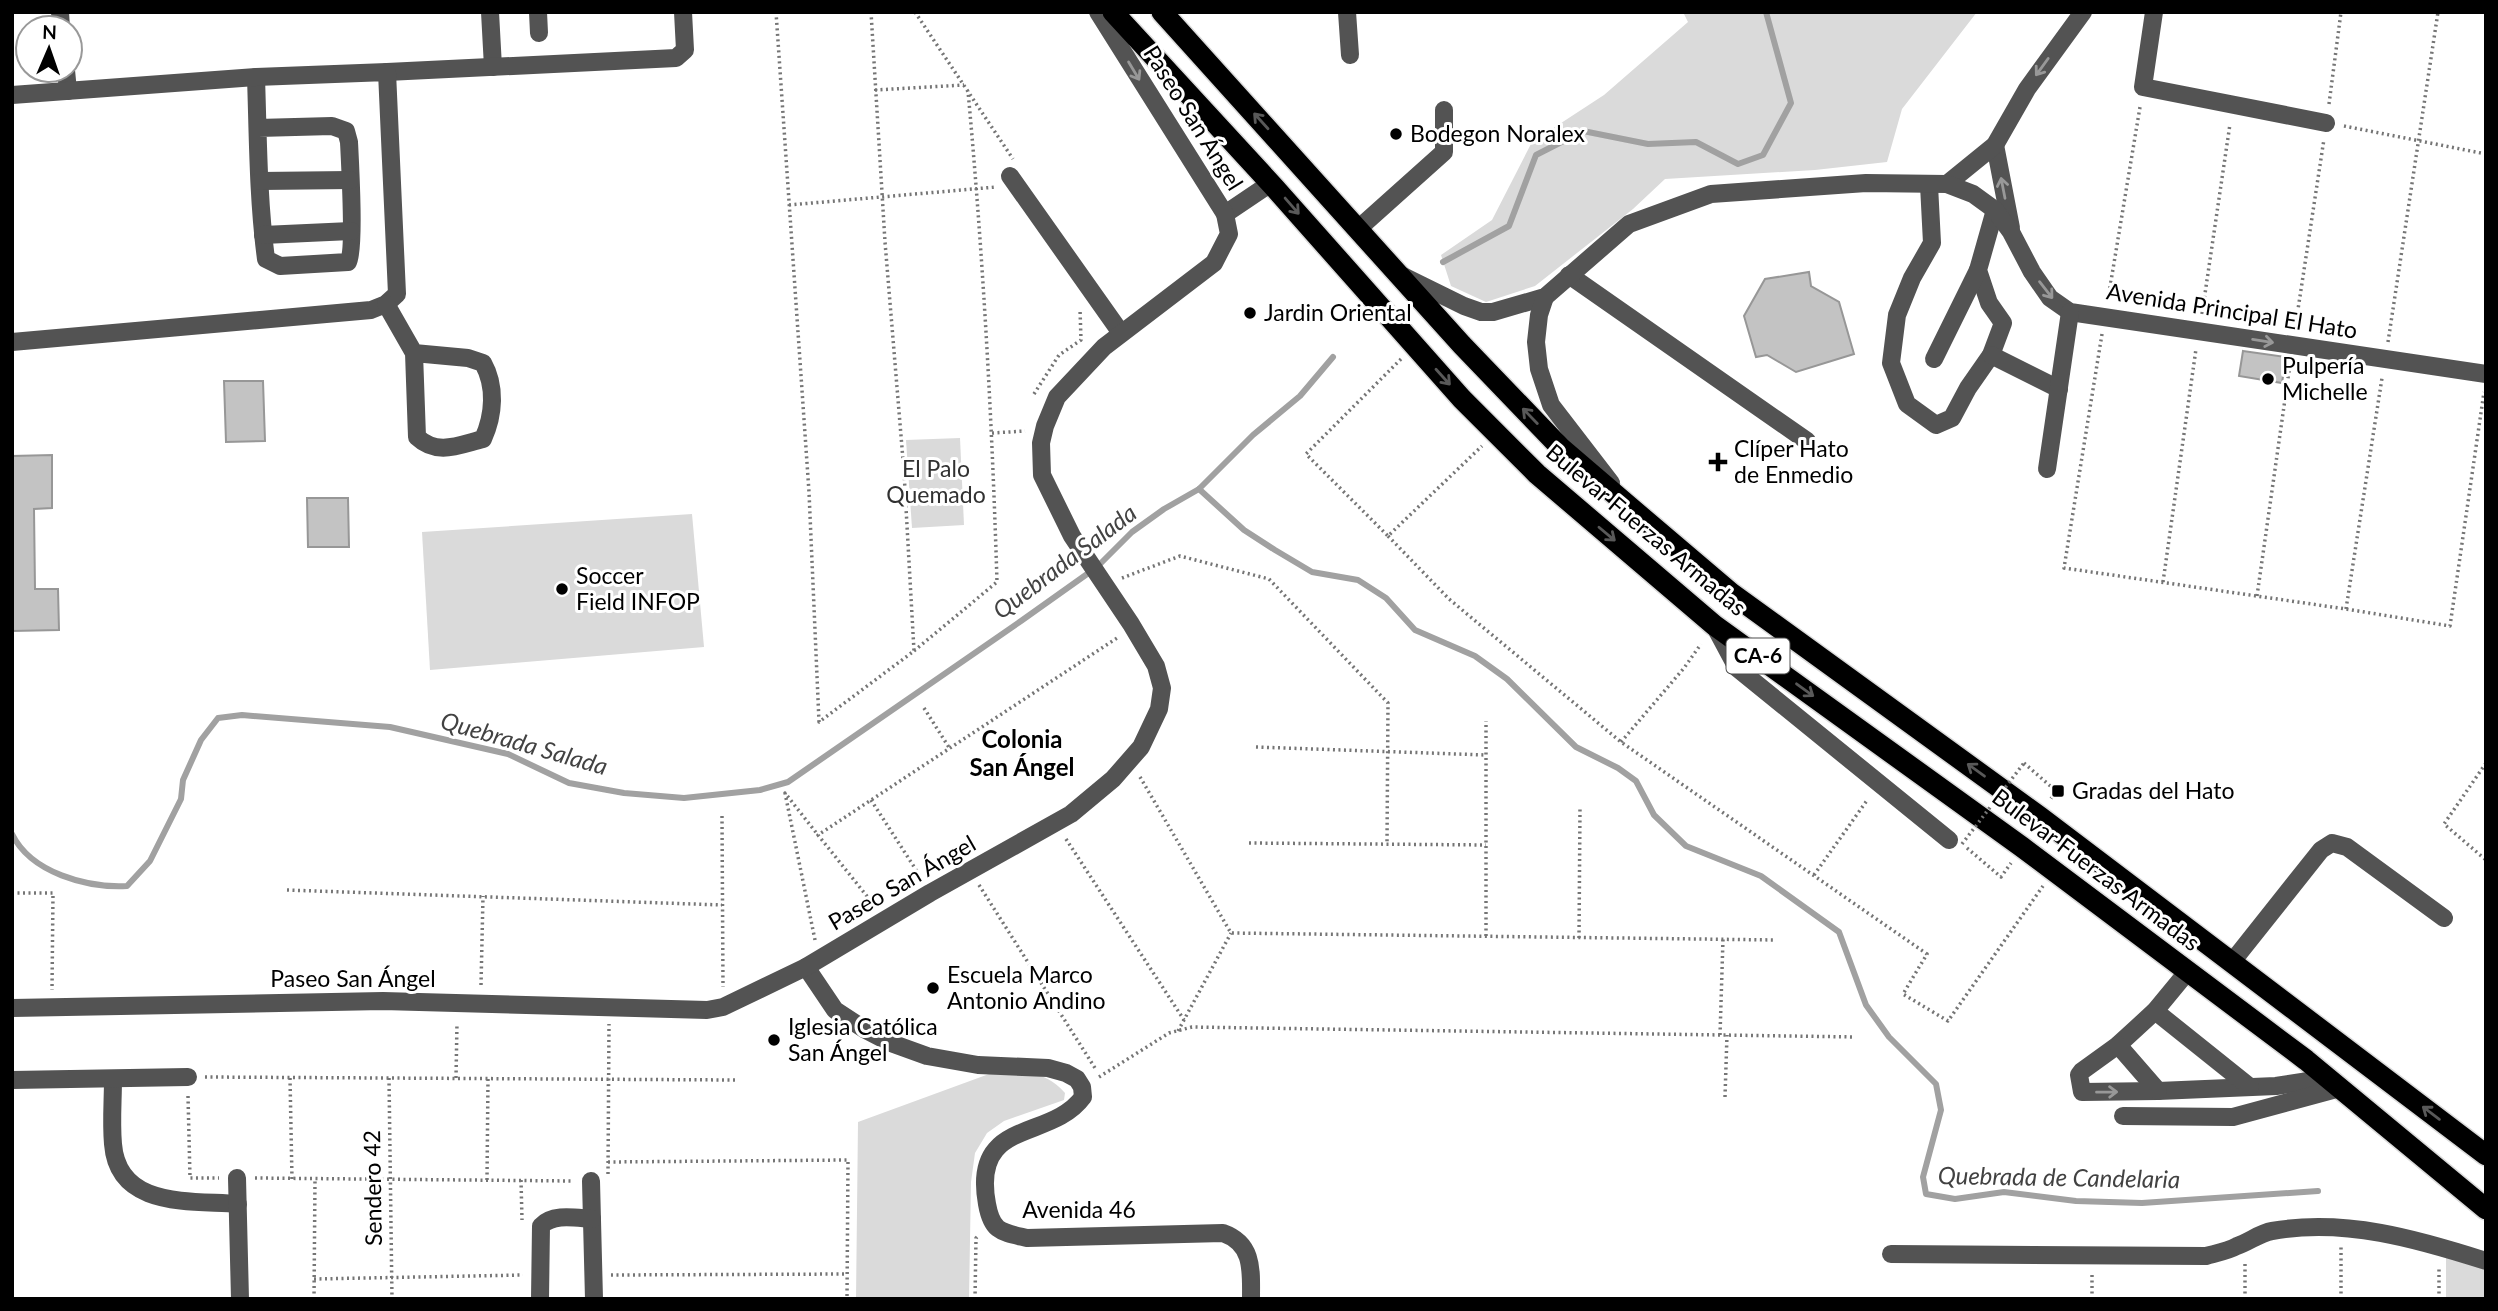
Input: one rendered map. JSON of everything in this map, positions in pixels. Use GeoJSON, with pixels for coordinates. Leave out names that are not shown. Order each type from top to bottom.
{"type":"FeatureCollection","features":[{"type":"Feature","properties":{"kind":"highway","name":"Bulevar Fuerzas Armadas"},"geometry":{"type":"LineString","coordinates":[[1113,12],[1271,183],[1414,345],[1538,474],[1714,625],[2188,971],[2334,1083],[2486,1209]]}},
{"type":"Feature","properties":{"kind":"highway","name":"Bulevar Fuerzas Armadas"},"geometry":{"type":"LineString","coordinates":[[1161,12],[1462,345],[1561,448],[1631,509],[1731,593],[2040,817],[2486,1155]]}},
{"type":"Feature","properties":{"kind":"street"},"geometry":{"type":"LineString","coordinates":[[490,12],[493,67]]}},
{"type":"Feature","properties":{"kind":"street"},"geometry":{"type":"LineString","coordinates":[[538,12],[539,33]]}},
{"type":"Feature","properties":{"kind":"street"},"geometry":{"type":"LineString","coordinates":[[12,95],[256,77],[676,58],[685,50],[683,12]]}},
{"type":"Feature","properties":{"kind":"street","name":"Paseo San Ángel"},"geometry":{"type":"LineString","coordinates":[[12,1008],[383,1001],[707,1010],[723,1007],[813,963],[930,893],[1071,814],[1113,779],[1142,747],[1159,709],[1162,688],[1156,666],[1072,536],[1042,475],[1041,443],[1057,397],[1104,347],[1214,263],[1229,234],[1225,214],[1098,12]]}},
{"type":"Feature","properties":{"kind":"street"},"geometry":{"type":"LineString","coordinates":[[1348,12],[1350,55]]}},
{"type":"Feature","properties":{"kind":"street"},"geometry":{"type":"LineString","coordinates":[[1978,270],[1989,303],[2004,323],[1991,355],[1968,388],[1952,418],[1936,425],[1907,404],[1891,363],[1897,316],[1912,278],[1932,243],[1938,184],[1995,145],[2027,89],[2083,12]]}},
{"type":"Feature","properties":{"kind":"street"},"geometry":{"type":"LineString","coordinates":[[2154,12],[2143,87],[2326,123]]}},
{"type":"Feature","properties":{"kind":"street"},"geometry":{"type":"LineString","coordinates":[[12,342],[371,310],[386,304],[397,294],[387,72]]}},
{"type":"Feature","properties":{"kind":"street"},"geometry":{"type":"LineString","coordinates":[[256,77],[262,234],[266,259],[280,266],[344,264],[351,258],[349,142],[346,131],[332,126],[258,128]]}},
{"type":"Feature","properties":{"kind":"street"},"geometry":{"type":"LineString","coordinates":[[67,84],[68,91]]}},
{"type":"Feature","properties":{"kind":"street"},"geometry":{"type":"LineString","coordinates":[[1358,229],[1444,152],[1444,110]]}},
{"type":"Feature","properties":{"kind":"street"},"geometry":{"type":"LineString","coordinates":[[1995,145],[2011,232]]}},
{"type":"Feature","properties":{"kind":"street"},"geometry":{"type":"LineString","coordinates":[[260,181],[350,180]]}},
{"type":"Feature","properties":{"kind":"street"},"geometry":{"type":"LineString","coordinates":[[1004,181],[1121,333]]}},
{"type":"Feature","properties":{"kind":"street","name":"Paseo San Ángel"},"geometry":{"type":"LineString","coordinates":[[1225,214],[1271,183]]}},
{"type":"Feature","properties":{"kind":"street"},"geometry":{"type":"LineString","coordinates":[[1400,274],[1481,312],[1506,309],[1545,297],[1629,224],[1711,194],[1840,184],[1938,184],[1973,194],[1995,210],[2050,298],[2070,312],[2047,469]]}},
{"type":"Feature","properties":{"kind":"street"},"geometry":{"type":"LineString","coordinates":[[1934,359],[1978,270],[1995,210]]}},
{"type":"Feature","properties":{"kind":"street"},"geometry":{"type":"LineString","coordinates":[[262,234],[351,231]]}},
{"type":"Feature","properties":{"kind":"street"},"geometry":{"type":"LineString","coordinates":[[1569,275],[1807,441]]}},
{"type":"Feature","properties":{"kind":"street"},"geometry":{"type":"LineString","coordinates":[[1545,297],[1539,315],[1536,342],[1539,369],[1551,405],[1631,509]]}},
{"type":"Feature","properties":{"kind":"street"},"geometry":{"type":"LineString","coordinates":[[386,304],[414,353],[418,437],[428,446],[449,448],[483,439],[490,423],[491,398],[490,376],[482,363],[468,358],[414,353]]}},
{"type":"Feature","properties":{"kind":"street","name":"Avenida Principal El Hato"},"geometry":{"type":"LineString","coordinates":[[2070,312],[2486,374]]}},
{"type":"Feature","properties":{"kind":"street"},"geometry":{"type":"LineString","coordinates":[[1991,355],[2059,389]]}},
{"type":"Feature","properties":{"kind":"street"},"geometry":{"type":"LineString","coordinates":[[1714,625],[1737,668],[1879,784],[1956,842]]}},
{"type":"Feature","properties":{"kind":"street"},"geometry":{"type":"LineString","coordinates":[[2232,962],[2321,850],[2332,843],[2347,847],[2445,918]]}},
{"type":"Feature","properties":{"kind":"street"},"geometry":{"type":"LineString","coordinates":[[813,963],[835,1010],[864,1030],[891,1043],[927,1055],[978,1065],[1048,1068],[1077,1079],[1082,1087]]}},
{"type":"Feature","properties":{"kind":"street"},"geometry":{"type":"LineString","coordinates":[[2188,971],[2155,1011],[2118,1045],[2079,1075],[2082,1092],[2334,1083]]}},
{"type":"Feature","properties":{"kind":"street"},"geometry":{"type":"LineString","coordinates":[[2155,1011],[2250,1087]]}},
{"type":"Feature","properties":{"kind":"street"},"geometry":{"type":"LineString","coordinates":[[2118,1045],[2158,1091]]}},
{"type":"Feature","properties":{"kind":"street"},"geometry":{"type":"LineString","coordinates":[[12,1080],[188,1077]]}},
{"type":"Feature","properties":{"kind":"street"},"geometry":{"type":"LineString","coordinates":[[113,1079],[113,1145],[118,1166],[128,1180],[140,1191],[156,1198],[239,1204]]}},
{"type":"Feature","properties":{"kind":"street"},"geometry":{"type":"LineString","coordinates":[[2123,1116],[2233,1117],[2334,1083]]}},
{"type":"Feature","properties":{"kind":"street","name":"Avenida 46"},"geometry":{"type":"LineString","coordinates":[[1082,1087],[1083,1097],[1075,1108],[1006,1140],[989,1157],[983,1185],[990,1220],[1004,1233],[1027,1238],[1223,1233],[1237,1238],[1244,1248],[1251,1270],[1251,1299]]}},
{"type":"Feature","properties":{"kind":"street"},"geometry":{"type":"LineString","coordinates":[[237,1178],[240,1299]]}},
{"type":"Feature","properties":{"kind":"street"},"geometry":{"type":"LineString","coordinates":[[591,1181],[594,1299]]}},
{"type":"Feature","properties":{"kind":"street"},"geometry":{"type":"LineString","coordinates":[[540,1299],[541,1226],[556,1218],[592,1219]]}},
{"type":"Feature","properties":{"kind":"street"},"geometry":{"type":"LineString","coordinates":[[1891,1254],[2206,1256],[2245,1243],[2269,1231],[2308,1227],[2374,1231],[2440,1246],[2486,1261]]}},
{"type":"Feature","properties":{"kind":"path"},"geometry":{"type":"LineString","coordinates":[[776,12],[809,492],[819,722],[914,651],[997,582],[992,433],[977,188],[968,92],[915,12]]}},
{"type":"Feature","properties":{"kind":"path"},"geometry":{"type":"LineString","coordinates":[[871,12],[914,651]]}},
{"type":"Feature","properties":{"kind":"path"},"geometry":{"type":"LineString","coordinates":[[2257,596],[2341,12]]}},
{"type":"Feature","properties":{"kind":"path"},"geometry":{"type":"LineString","coordinates":[[2346,609],[2438,12]]}},
{"type":"Feature","properties":{"kind":"path"},"geometry":{"type":"LineString","coordinates":[[876,90],[964,85]]}},
{"type":"Feature","properties":{"kind":"path"},"geometry":{"type":"LineString","coordinates":[[2143,87],[2064,568],[2450,626],[2484,393]]}},
{"type":"Feature","properties":{"kind":"path"},"geometry":{"type":"LineString","coordinates":[[2163,582],[2233,105]]}},
{"type":"Feature","properties":{"kind":"path"},"geometry":{"type":"LineString","coordinates":[[2326,123],[2486,154]]}},
{"type":"Feature","properties":{"kind":"path"},"geometry":{"type":"LineString","coordinates":[[789,205],[977,188],[1004,181]]}},
{"type":"Feature","properties":{"kind":"path"},"geometry":{"type":"LineString","coordinates":[[1034,394],[1059,355],[1081,340],[1080,300]]}},
{"type":"Feature","properties":{"kind":"path"},"geometry":{"type":"LineString","coordinates":[[1414,345],[1306,454],[1449,599],[1621,742],[1927,954],[1903,994],[1948,1021],[2053,870]]}},
{"type":"Feature","properties":{"kind":"path"},"geometry":{"type":"LineString","coordinates":[[992,433],[1044,430]]}},
{"type":"Feature","properties":{"kind":"path"},"geometry":{"type":"LineString","coordinates":[[1388,536],[1496,433]]}},
{"type":"Feature","properties":{"kind":"path"},"geometry":{"type":"LineString","coordinates":[[1107,588],[1124,576],[1180,556],[1269,579],[1388,703],[1387,844]]}},
{"type":"Feature","properties":{"kind":"path"},"geometry":{"type":"LineString","coordinates":[[818,835],[1112,642],[1131,624]]}},
{"type":"Feature","properties":{"kind":"path"},"geometry":{"type":"LineString","coordinates":[[1621,742],[1684,668],[1714,625]]}},
{"type":"Feature","properties":{"kind":"path"},"geometry":{"type":"LineString","coordinates":[[924,708],[950,748]]}},
{"type":"Feature","properties":{"kind":"path"},"geometry":{"type":"LineString","coordinates":[[1486,721],[1486,936]]}},
{"type":"Feature","properties":{"kind":"path"},"geometry":{"type":"LineString","coordinates":[[1256,747],[1486,755]]}},
{"type":"Feature","properties":{"kind":"path"},"geometry":{"type":"LineString","coordinates":[[1130,760],[1231,933]]}},
{"type":"Feature","properties":{"kind":"path"},"geometry":{"type":"LineString","coordinates":[[2001,877],[1956,842],[2024,763],[2056,791]]}},
{"type":"Feature","properties":{"kind":"path"},"geometry":{"type":"LineString","coordinates":[[2486,763],[2444,824],[2486,860]]}},
{"type":"Feature","properties":{"kind":"path"},"geometry":{"type":"LineString","coordinates":[[1814,876],[1879,784]]}},
{"type":"Feature","properties":{"kind":"path"},"geometry":{"type":"LineString","coordinates":[[813,963],[785,793],[886,920]]}},
{"type":"Feature","properties":{"kind":"path"},"geometry":{"type":"LineString","coordinates":[[871,800],[930,893]]}},
{"type":"Feature","properties":{"kind":"path"},"geometry":{"type":"LineString","coordinates":[[1579,937],[1580,807]]}},
{"type":"Feature","properties":{"kind":"path"},"geometry":{"type":"LineString","coordinates":[[722,816],[723,1007]]}},
{"type":"Feature","properties":{"kind":"path"},"geometry":{"type":"LineString","coordinates":[[1055,823],[1184,1020]]}},
{"type":"Feature","properties":{"kind":"path"},"geometry":{"type":"LineString","coordinates":[[1249,843],[1486,845]]}},
{"type":"Feature","properties":{"kind":"path"},"geometry":{"type":"LineString","coordinates":[[971,872],[1100,1076]]}},
{"type":"Feature","properties":{"kind":"path"},"geometry":{"type":"LineString","coordinates":[[287,890],[722,905]]}},
{"type":"Feature","properties":{"kind":"path"},"geometry":{"type":"LineString","coordinates":[[12,893],[52,893],[52,1007]]}},
{"type":"Feature","properties":{"kind":"path"},"geometry":{"type":"LineString","coordinates":[[481,1004],[483,897]]}},
{"type":"Feature","properties":{"kind":"path"},"geometry":{"type":"LineString","coordinates":[[1231,933],[1776,940]]}},
{"type":"Feature","properties":{"kind":"path"},"geometry":{"type":"LineString","coordinates":[[1178,1031],[1231,933]]}},
{"type":"Feature","properties":{"kind":"path"},"geometry":{"type":"LineString","coordinates":[[1720,1035],[1723,939]]}},
{"type":"Feature","properties":{"kind":"path"},"geometry":{"type":"LineString","coordinates":[[456,1078],[457,1003]]}},
{"type":"Feature","properties":{"kind":"path"},"geometry":{"type":"LineString","coordinates":[[609,1008],[608,1079],[608,1181],[190,1178],[188,1077],[290,1077],[488,1079],[608,1079],[735,1080]]}},
{"type":"Feature","properties":{"kind":"path"},"geometry":{"type":"LineString","coordinates":[[1082,1087],[1169,1033],[1192,1027],[1855,1037]]}},
{"type":"Feature","properties":{"kind":"path"},"geometry":{"type":"LineString","coordinates":[[1725,1097],[1727,1035]]}},
{"type":"Feature","properties":{"kind":"path"},"geometry":{"type":"LineString","coordinates":[[290,1077],[292,1179]]}},
{"type":"Feature","properties":{"kind":"path","name":"Sendero 42"},"geometry":{"type":"LineString","coordinates":[[389,1078],[392,1299]]}},
{"type":"Feature","properties":{"kind":"path"},"geometry":{"type":"LineString","coordinates":[[487,1180],[488,1079]]}},
{"type":"Feature","properties":{"kind":"path"},"geometry":{"type":"LineString","coordinates":[[608,1162],[848,1160],[847,1299]]}},
{"type":"Feature","properties":{"kind":"path"},"geometry":{"type":"LineString","coordinates":[[314,1299],[315,1179]]}},
{"type":"Feature","properties":{"kind":"path"},"geometry":{"type":"LineString","coordinates":[[975,1299],[976,1238],[990,1220]]}},
{"type":"Feature","properties":{"kind":"path"},"geometry":{"type":"LineString","coordinates":[[2341,1229],[2341,1299]]}},
{"type":"Feature","properties":{"kind":"path"},"geometry":{"type":"LineString","coordinates":[[2245,1243],[2245,1299]]}},
{"type":"Feature","properties":{"kind":"path"},"geometry":{"type":"LineString","coordinates":[[2439,1299],[2440,1246]]}},
{"type":"Feature","properties":{"kind":"path"},"geometry":{"type":"LineString","coordinates":[[2092,1256],[2092,1299]]}},
{"type":"Feature","properties":{"kind":"path"},"geometry":{"type":"LineString","coordinates":[[593,1275],[847,1274]]}},
{"type":"Feature","properties":{"kind":"path"},"geometry":{"type":"LineString","coordinates":[[314,1279],[523,1275]]}},
{"type":"Feature","properties":{"kind":"green space"},"geometry":{"type":"Polygon","coordinates":[[[1683,12],[1977,12],[1902,109],[1887,162],[1815,170],[1665,179],[1633,209],[1535,286],[1486,302],[1451,286],[1441,255],[1492,220],[1532,142],[1604,95],[1688,22],[1683,12]]]}},
{"type":"Feature","properties":{"kind":"green space","name":"El Palo Quemado"},"geometry":{"type":"Polygon","coordinates":[[[960,438],[964,525],[912,528],[906,440],[960,438]]]}},
{"type":"Feature","properties":{"kind":"green space","name":"Soccer Field INFOP"},"geometry":{"type":"Polygon","coordinates":[[[692,514],[704,647],[430,670],[422,532],[692,514]]]}},
{"type":"Feature","properties":{"kind":"green space"},"geometry":{"type":"Polygon","coordinates":[[[1026,1072],[1052,1081],[1065,1093],[1064,1100],[1004,1121],[987,1133],[975,1153],[971,1182],[969,1299],[856,1299],[858,1122],[989,1074],[1026,1072]]]}},
{"type":"Feature","properties":{"kind":"green space"},"geometry":{"type":"Polygon","coordinates":[[[2446,1256],[2486,1270],[2486,1299],[2446,1299],[2446,1256]]]}},
{"type":"Feature","properties":{"kind":"building"},"geometry":{"type":"Polygon","coordinates":[[[1809,272],[1811,286],[1839,302],[1854,354],[1796,372],[1767,355],[1756,357],[1744,316],[1765,279],[1809,272]]]}},
{"type":"Feature","properties":{"kind":"building"},"geometry":{"type":"Polygon","coordinates":[[[2243,351],[2286,357],[2282,383],[2239,376],[2243,351]]]}},
{"type":"Feature","properties":{"kind":"building"},"geometry":{"type":"Polygon","coordinates":[[[224,381],[263,381],[265,441],[226,442],[224,381]]]}},
{"type":"Feature","properties":{"kind":"building"},"geometry":{"type":"Polygon","coordinates":[[[52,455],[52,508],[34,509],[35,589],[58,589],[59,630],[12,631],[12,456],[52,455]]]}},
{"type":"Feature","properties":{"kind":"building"},"geometry":{"type":"Polygon","coordinates":[[[307,498],[348,498],[349,547],[308,547],[307,498]]]}},
{"type":"Feature","properties":{"kind":"waterway","name":"Quebrada Salada"},"geometry":{"type":"LineString","coordinates":[[1443,262],[1509,226],[1536,155],[1583,131],[1648,144],[1696,142],[1738,164],[1763,155],[1791,103],[1766,12]]}},
{"type":"Feature","properties":{"kind":"waterway","name":"Quebrada Salada"},"geometry":{"type":"LineString","coordinates":[[12,834],[21,848],[46,868],[78,881],[127,886],[150,861],[181,799],[183,780],[201,740],[218,718],[242,715],[390,727],[508,754],[569,783],[624,793],[684,798],[760,790],[788,782],[1097,567],[1132,532],[1199,489],[1253,435],[1300,396],[1333,357]]}},
{"type":"Feature","properties":{"kind":"waterway","name":"Quebrada de Candelaria"},"geometry":{"type":"LineString","coordinates":[[1199,489],[1244,530],[1275,550],[1312,572],[1358,580],[1386,598],[1415,630],[1475,656],[1507,679],[1576,747],[1618,768],[1636,781],[1654,815],[1686,846],[1761,876],[1839,932],[1866,1005],[1889,1037],[1936,1084],[1941,1110],[1923,1177],[1926,1194],[1955,1199],[2004,1192],[2076,1201],[2142,1203],[2318,1191]]}},
{"type":"Feature","properties":{"kind":"place","name":"Bodegon Noralex"},"geometry":{"type":"Point","coordinates":[1396,134]}},
{"type":"Feature","properties":{"kind":"place","name":"Jardin Oriental"},"geometry":{"type":"Point","coordinates":[1250,313]}},
{"type":"Feature","properties":{"kind":"place","name":"Pulpería Michelle"},"geometry":{"type":"Point","coordinates":[2268,379]}},
{"type":"Feature","properties":{"kind":"place","name":"Clíper Hato de Enmedio"},"geometry":{"type":"Point","coordinates":[1718,462]}},
{"type":"Feature","properties":{"kind":"place","name":"Soccer Field INFOP"},"geometry":{"type":"Point","coordinates":[562,589]}},
{"type":"Feature","properties":{"kind":"place","name":"Gradas del Hato"},"geometry":{"type":"Point","coordinates":[2058,791]}},
{"type":"Feature","properties":{"kind":"place","name":"Escuela Marco Antonio Andino"},"geometry":{"type":"Point","coordinates":[933,988]}},
{"type":"Feature","properties":{"kind":"place","name":"Iglesia Católica San Ángel"},"geometry":{"type":"Point","coordinates":[774,1040]}},
{"type":"Feature","properties":{"kind":"district","name":"Colonia San Ángel"},"geometry":{"type":"Point","coordinates":[1022,754]}}]}
